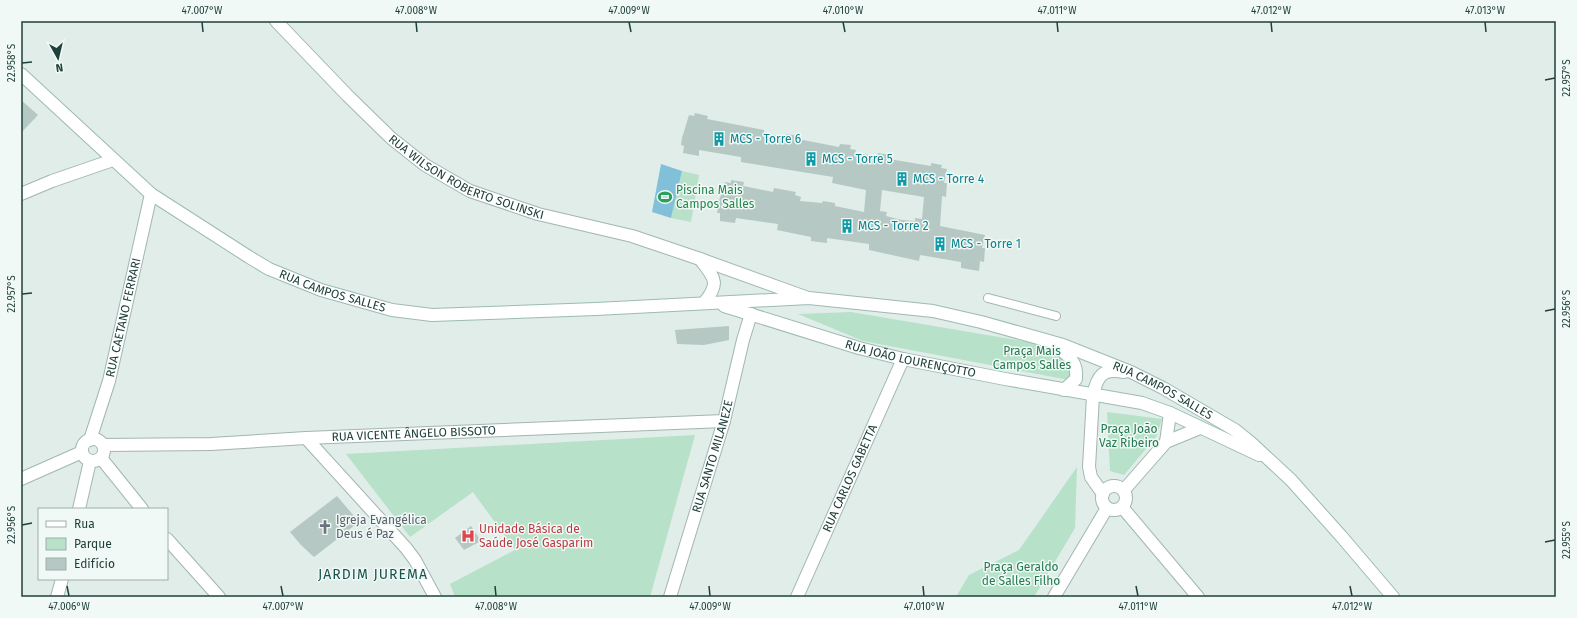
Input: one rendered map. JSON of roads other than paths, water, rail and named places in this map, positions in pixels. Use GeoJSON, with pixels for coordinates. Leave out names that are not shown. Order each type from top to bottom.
{"type":"FeatureCollection","features":[{"type":"Feature","properties":{"kind":"street","name":"RUA WILSON ROBERTO SOLINSKI"},"geometry":{"type":"LineString","coordinates":[[276,21],[347,95],[391,138],[425,164],[470,191],[538,214],[632,236],[809,298]]}},
{"type":"Feature","properties":{"kind":"street","name":"RUA CAMPOS SALLES"},"geometry":{"type":"LineString","coordinates":[[21,74],[151,194],[269,269],[321,290],[392,310],[432,314],[596,309],[809,298],[933,311],[980,322],[1063,345],[1131,372],[1163,388],[1234,430],[1250,442],[1291,480],[1393,597]]}},
{"type":"Feature","properties":{"kind":"street"},"geometry":{"type":"LineString","coordinates":[[21,194],[52,181],[113,160]]}},
{"type":"Feature","properties":{"kind":"street","name":"RUA CAETANO FERRARI"},"geometry":{"type":"LineString","coordinates":[[91,457],[84,444],[90,440],[109,381],[151,194]]}},
{"type":"Feature","properties":{"kind":"street"},"geometry":{"type":"LineString","coordinates":[[700,259],[714,278],[713,292],[709,303]]}},
{"type":"Feature","properties":{"kind":"street","name":"RUA JOÃO LOURENÇOTTO"},"geometry":{"type":"LineString","coordinates":[[709,303],[751,314],[859,348],[903,359],[1093,396],[1142,403],[1170,414],[1268,459]]}},
{"type":"Feature","properties":{"kind":"street","name":"RUA CAMPOS SALLES"},"geometry":{"type":"LineString","coordinates":[[751,314],[777,306],[864,304]]}},
{"type":"Feature","properties":{"kind":"street","name":"RUA SANTO MILANEZE"},"geometry":{"type":"LineString","coordinates":[[670,597],[724,421],[743,340],[751,314]]}},
{"type":"Feature","properties":{"kind":"street"},"geometry":{"type":"LineString","coordinates":[[1037,337],[1065,352],[1072,358],[1076,366],[1076,378],[1064,390]]}},
{"type":"Feature","properties":{"kind":"street","name":"RUA CARLOS GABETTA"},"geometry":{"type":"LineString","coordinates":[[797,597],[903,359]]}},
{"type":"Feature","properties":{"kind":"street"},"geometry":{"type":"LineString","coordinates":[[1102,494],[1106,489],[1112,486],[1119,486],[1124,490],[1126,502],[1122,507],[1115,510],[1107,508],[1103,502],[1102,494],[1091,477],[1089,467],[1093,396],[1096,381],[1102,374],[1119,371],[1131,372]]}},
{"type":"Feature","properties":{"kind":"street"},"geometry":{"type":"LineString","coordinates":[[1163,388],[1170,414],[1166,442]]}},
{"type":"Feature","properties":{"kind":"street","name":"RUA VICENTE ÂNGELO BISSOTO"},"geometry":{"type":"LineString","coordinates":[[103,445],[211,444],[306,438],[724,421]]}},
{"type":"Feature","properties":{"kind":"street"},"geometry":{"type":"LineString","coordinates":[[1124,490],[1166,442],[1200,428]]}},
{"type":"Feature","properties":{"kind":"street"},"geometry":{"type":"LineString","coordinates":[[306,438],[406,548],[415,560],[436,597]]}},
{"type":"Feature","properties":{"kind":"street"},"geometry":{"type":"LineString","coordinates":[[21,479],[104,452],[103,445],[97,440],[90,440]]}},
{"type":"Feature","properties":{"kind":"street"},"geometry":{"type":"LineString","coordinates":[[79,508],[91,457]]}},
{"type":"Feature","properties":{"kind":"street"},"geometry":{"type":"LineString","coordinates":[[91,457],[141,508]]}},
{"type":"Feature","properties":{"kind":"street"},"geometry":{"type":"LineString","coordinates":[[1122,507],[1198,597]]}},
{"type":"Feature","properties":{"kind":"street"},"geometry":{"type":"LineString","coordinates":[[1054,597],[1107,508]]}},
{"type":"Feature","properties":{"kind":"street"},"geometry":{"type":"LineString","coordinates":[[168,540],[219,597]]}},
{"type":"Feature","properties":{"kind":"street"},"geometry":{"type":"LineString","coordinates":[[57,597],[62,580]]}},
{"type":"Feature","properties":{"kind":"lane"},"geometry":{"type":"LineString","coordinates":[[988,298],[1056,316]]}},
{"type":"Feature","properties":{"kind":"water","name":"Piscina Mais Campos Salles"},"geometry":{"type":"Polygon","coordinates":[[[661,164],[682,171],[671,218],[652,212],[661,164]]]}},
{"type":"Feature","properties":{"kind":"place","name":"MCS - Torre 6"},"geometry":{"type":"Point","coordinates":[719,139]}},
{"type":"Feature","properties":{"kind":"place","name":"MCS - Torre 5"},"geometry":{"type":"Point","coordinates":[811,159]}},
{"type":"Feature","properties":{"kind":"place","name":"MCS - Torre 4"},"geometry":{"type":"Point","coordinates":[902,179]}},
{"type":"Feature","properties":{"kind":"place","name":"Piscina Mais Campos Salles"},"geometry":{"type":"Point","coordinates":[665,197]}},
{"type":"Feature","properties":{"kind":"place","name":"MCS - Torre 2"},"geometry":{"type":"Point","coordinates":[847,226]}},
{"type":"Feature","properties":{"kind":"place","name":"MCS - Torre 1"},"geometry":{"type":"Point","coordinates":[940,244]}},
{"type":"Feature","properties":{"kind":"place","name":"Igreja Evangélica Deus é Paz"},"geometry":{"type":"Point","coordinates":[325,527]}},
{"type":"Feature","properties":{"kind":"place","name":"Unidade Básica de Saúde José Gasparim"},"geometry":{"type":"Point","coordinates":[468,536]}},
{"type":"Feature","properties":{"kind":"district","name":"JARDIM JUREMA"},"geometry":{"type":"Point","coordinates":[373,574]}},
{"type":"Feature","properties":{"kind":"park label","name":"Praça Mais Campos Salles"},"geometry":{"type":"Point","coordinates":[1032,358]}},
{"type":"Feature","properties":{"kind":"park label","name":"Praça João Vaz Ribeiro"},"geometry":{"type":"Point","coordinates":[1129,436]}},
{"type":"Feature","properties":{"kind":"park label","name":"Praça Geraldo de Salles Filho"},"geometry":{"type":"Point","coordinates":[1021,574]}}]}
